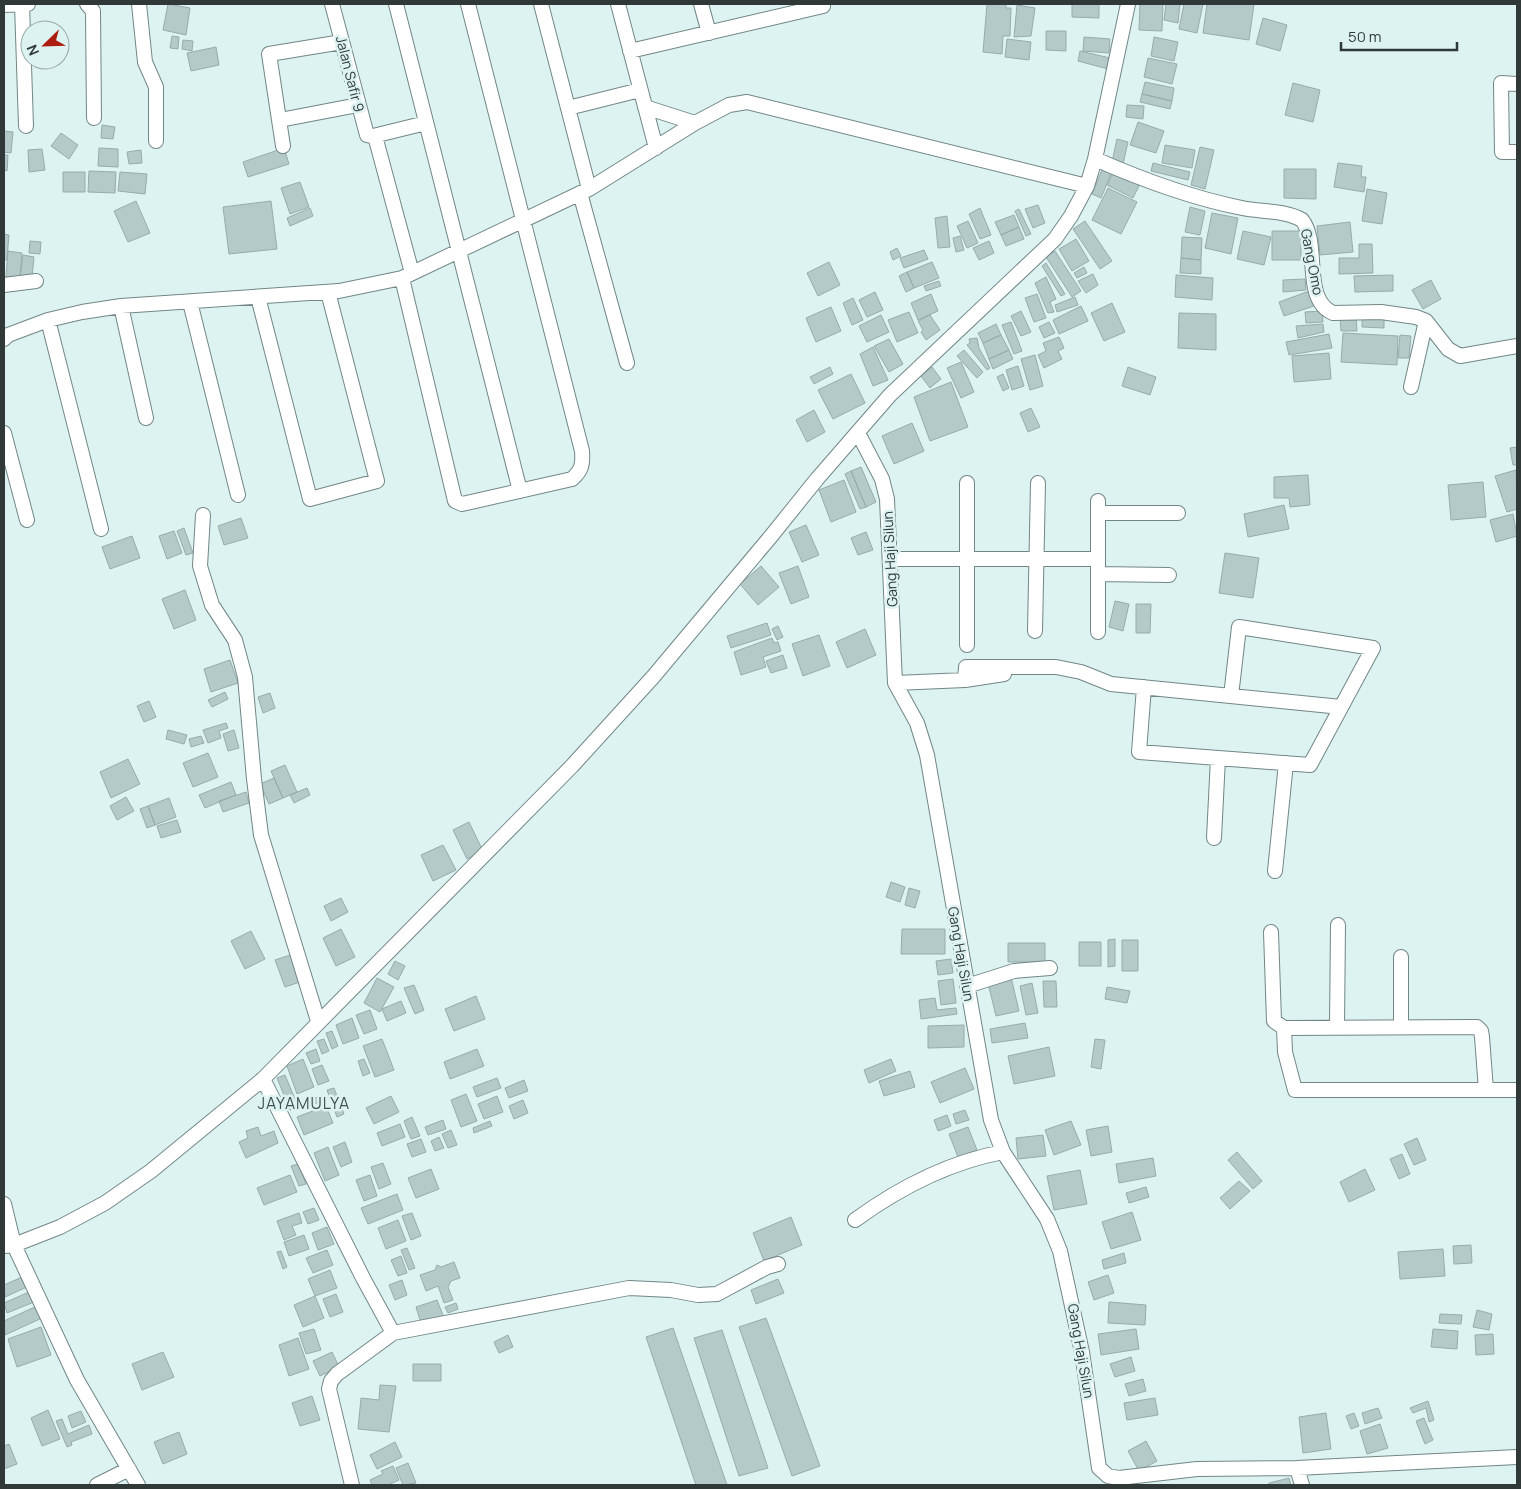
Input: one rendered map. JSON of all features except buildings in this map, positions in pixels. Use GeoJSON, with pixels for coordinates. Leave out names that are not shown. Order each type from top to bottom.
{"type":"FeatureCollection","features":[{"type":"Feature","properties":{"kind":"street"},"geometry":{"type":"LineString","coordinates":[[22,4],[26,126]]}},
{"type":"Feature","properties":{"kind":"street"},"geometry":{"type":"LineString","coordinates":[[4,6],[28,4]]}},
{"type":"Feature","properties":{"kind":"street"},"geometry":{"type":"LineString","coordinates":[[87,4],[93,11],[94,118]]}},
{"type":"Feature","properties":{"kind":"street"},"geometry":{"type":"LineString","coordinates":[[139,4],[145,62],[156,87],[156,141]]}},
{"type":"Feature","properties":{"kind":"street","name":"Jalan Safir 9"},"geometry":{"type":"LineString","coordinates":[[332,4],[365,132],[368,136],[375,136]]}},
{"type":"Feature","properties":{"kind":"street"},"geometry":{"type":"LineString","coordinates":[[396,4],[520,491]]}},
{"type":"Feature","properties":{"kind":"street"},"geometry":{"type":"LineString","coordinates":[[426,123],[375,136],[455,501],[462,504],[572,478],[580,472],[583,464],[582,451],[468,4]]}},
{"type":"Feature","properties":{"kind":"street"},"geometry":{"type":"LineString","coordinates":[[541,4],[568,108],[584,191],[627,363]]}},
{"type":"Feature","properties":{"kind":"street"},"geometry":{"type":"LineString","coordinates":[[618,4],[656,148]]}},
{"type":"Feature","properties":{"kind":"street"},"geometry":{"type":"LineString","coordinates":[[701,4],[709,33]]}},
{"type":"Feature","properties":{"kind":"street"},"geometry":{"type":"LineString","coordinates":[[9,1246],[60,1227],[105,1203],[151,1170],[264,1078],[318,1021],[343,1000],[572,766],[653,677],[817,479],[897,388],[1055,239],[1071,216],[1087,186],[1095,159],[1128,4]]}},
{"type":"Feature","properties":{"kind":"street"},"geometry":{"type":"LineString","coordinates":[[630,51],[823,6]]}},
{"type":"Feature","properties":{"kind":"street"},"geometry":{"type":"LineString","coordinates":[[283,146],[270,53],[342,42]]}},
{"type":"Feature","properties":{"kind":"street"},"geometry":{"type":"LineString","coordinates":[[1517,84],[1501,83],[1502,152],[1517,152]]}},
{"type":"Feature","properties":{"kind":"street"},"geometry":{"type":"LineString","coordinates":[[568,108],[640,90]]}},
{"type":"Feature","properties":{"kind":"street"},"geometry":{"type":"LineString","coordinates":[[4,339],[8,335],[48,320],[121,306],[328,292],[407,276],[584,191],[729,105],[753,102],[1087,186]]}},
{"type":"Feature","properties":{"kind":"street"},"geometry":{"type":"LineString","coordinates":[[280,120],[358,105]]}},
{"type":"Feature","properties":{"kind":"street"},"geometry":{"type":"LineString","coordinates":[[645,107],[696,123]]}},
{"type":"Feature","properties":{"kind":"street","name":"Gang Omo"},"geometry":{"type":"LineString","coordinates":[[1095,159],[1135,177],[1183,194],[1242,208],[1299,218],[1305,223],[1308,231],[1317,296],[1326,310],[1333,313],[1381,312],[1405,315],[1426,321]]}},
{"type":"Feature","properties":{"kind":"street"},"geometry":{"type":"LineString","coordinates":[[4,285],[36,281]]}},
{"type":"Feature","properties":{"kind":"street"},"geometry":{"type":"LineString","coordinates":[[258,297],[310,499],[377,481],[328,292]]}},
{"type":"Feature","properties":{"kind":"street"},"geometry":{"type":"LineString","coordinates":[[190,302],[238,495]]}},
{"type":"Feature","properties":{"kind":"street"},"geometry":{"type":"LineString","coordinates":[[121,306],[146,418]]}},
{"type":"Feature","properties":{"kind":"street"},"geometry":{"type":"LineString","coordinates":[[48,320],[101,529]]}},
{"type":"Feature","properties":{"kind":"street"},"geometry":{"type":"LineString","coordinates":[[1426,321],[1448,349],[1460,356],[1517,346]]}},
{"type":"Feature","properties":{"kind":"street"},"geometry":{"type":"LineString","coordinates":[[1411,387],[1426,321]]}},
{"type":"Feature","properties":{"kind":"street"},"geometry":{"type":"LineString","coordinates":[[4,433],[27,520]]}},
{"type":"Feature","properties":{"kind":"street","name":"Gang Haji Silun"},"geometry":{"type":"LineString","coordinates":[[858,433],[885,488],[891,559],[895,683],[917,723],[926,755],[990,1120],[1003,1152],[1047,1219],[1060,1251],[1082,1352],[1099,1468],[1108,1476],[1119,1478],[1197,1469],[1297,1468]]}},
{"type":"Feature","properties":{"kind":"street"},"geometry":{"type":"LineString","coordinates":[[966,645],[967,483]]}},
{"type":"Feature","properties":{"kind":"street"},"geometry":{"type":"LineString","coordinates":[[1035,631],[1038,483]]}},
{"type":"Feature","properties":{"kind":"street"},"geometry":{"type":"LineString","coordinates":[[1098,632],[1098,507],[1178,513]]}},
{"type":"Feature","properties":{"kind":"street"},"geometry":{"type":"LineString","coordinates":[[203,516],[200,566],[212,605],[235,640],[245,677],[261,835],[318,1021]]}},
{"type":"Feature","properties":{"kind":"street"},"geometry":{"type":"LineString","coordinates":[[891,559],[1098,559]]}},
{"type":"Feature","properties":{"kind":"street"},"geometry":{"type":"LineString","coordinates":[[1098,574],[1169,575]]}},
{"type":"Feature","properties":{"kind":"street"},"geometry":{"type":"LineString","coordinates":[[1144,687],[1139,752],[1310,765],[1373,648],[1239,628],[1231,696]]}},
{"type":"Feature","properties":{"kind":"street"},"geometry":{"type":"LineString","coordinates":[[895,683],[965,680],[1056,667],[1081,672],[1111,684],[1341,707]]}},
{"type":"Feature","properties":{"kind":"street"},"geometry":{"type":"LineString","coordinates":[[1214,838],[1218,758]]}},
{"type":"Feature","properties":{"kind":"street"},"geometry":{"type":"LineString","coordinates":[[1275,871],[1286,763]]}},
{"type":"Feature","properties":{"kind":"street"},"geometry":{"type":"LineString","coordinates":[[1337,1027],[1338,925]]}},
{"type":"Feature","properties":{"kind":"street"},"geometry":{"type":"LineString","coordinates":[[1271,932],[1274,1021],[1284,1028],[1472,1026],[1479,1028],[1482,1037],[1486,1090]]}},
{"type":"Feature","properties":{"kind":"street"},"geometry":{"type":"LineString","coordinates":[[1401,957],[1401,1027]]}},
{"type":"Feature","properties":{"kind":"street"},"geometry":{"type":"LineString","coordinates":[[967,986],[1014,971],[1050,968]]}},
{"type":"Feature","properties":{"kind":"street"},"geometry":{"type":"LineString","coordinates":[[1284,1028],[1287,1064],[1292,1086],[1296,1091],[1517,1090]]}},
{"type":"Feature","properties":{"kind":"street"},"geometry":{"type":"LineString","coordinates":[[264,1078],[393,1333]]}},
{"type":"Feature","properties":{"kind":"street"},"geometry":{"type":"LineString","coordinates":[[855,1220],[883,1199],[950,1167],[983,1156],[1003,1152]]}},
{"type":"Feature","properties":{"kind":"street"},"geometry":{"type":"LineString","coordinates":[[4,1204],[9,1246],[55,1329],[77,1380],[138,1485]]}},
{"type":"Feature","properties":{"kind":"street"},"geometry":{"type":"LineString","coordinates":[[352,1485],[329,1389],[331,1381],[337,1374],[393,1333],[628,1288],[671,1290],[698,1295],[717,1294],[767,1267],[778,1264]]}},
{"type":"Feature","properties":{"kind":"street"},"geometry":{"type":"LineString","coordinates":[[1302,1485],[1297,1468],[1517,1457]]}},
{"type":"Feature","properties":{"kind":"street"},"geometry":{"type":"LineString","coordinates":[[97,1485],[128,1469]]}},
{"type":"Feature","properties":{"kind":"district","name":"JAYAMULYA"},"geometry":{"type":"Point","coordinates":[304,1103]}}]}
